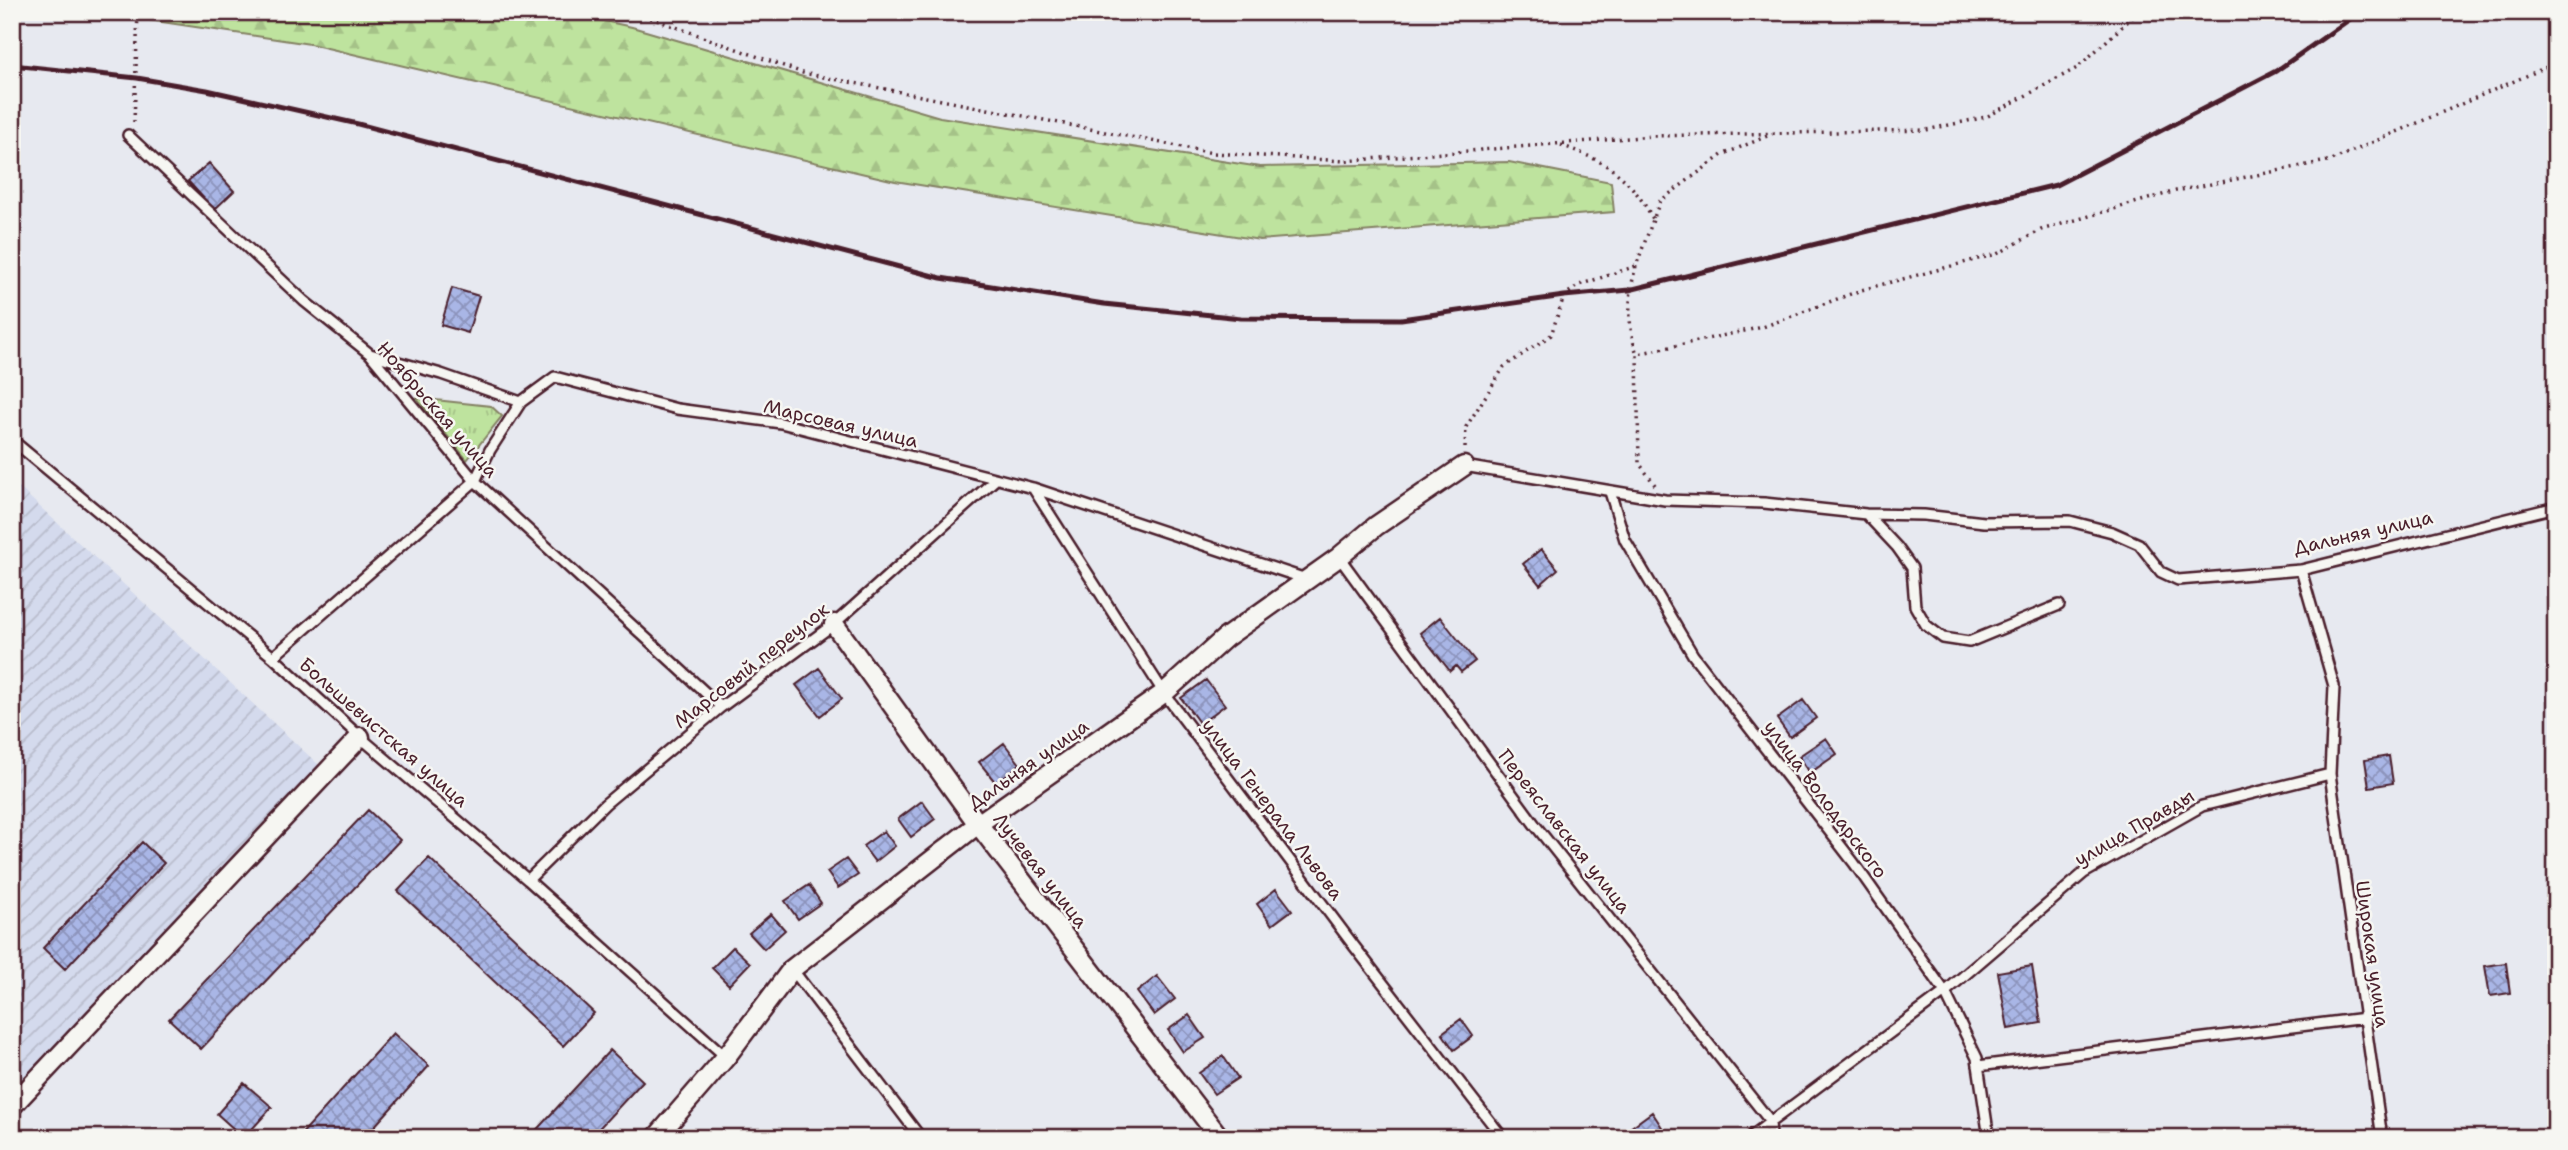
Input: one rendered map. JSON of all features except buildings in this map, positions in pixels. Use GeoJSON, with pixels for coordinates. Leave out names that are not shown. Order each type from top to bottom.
{"type":"FeatureCollection","features":[{"type":"Feature","properties":{"kind":"street","name":"Дальняя улица"},"geometry":{"type":"LineString","coordinates":[[659,1137],[726,1057],[792,969],[978,824],[1164,693],[1225,638],[1339,557],[1376,526],[1464,466]]}},
{"type":"Feature","properties":{"kind":"street","name":"Лучевая улица"},"geometry":{"type":"LineString","coordinates":[[834,624],[978,824],[1220,1138]]}},
{"type":"Feature","properties":{"kind":"street"},"geometry":{"type":"LineString","coordinates":[[12,1106],[360,737]]}},
{"type":"Feature","properties":{"kind":"lane","name":"Ноябрьская улица"},"geometry":{"type":"LineString","coordinates":[[128,135],[304,301],[370,354],[475,481],[721,707]]}},
{"type":"Feature","properties":{"kind":"lane"},"geometry":{"type":"LineString","coordinates":[[272,657],[475,481],[490,450],[521,402],[441,374],[370,354]]}},
{"type":"Feature","properties":{"kind":"lane","name":"Марсовая улица"},"geometry":{"type":"LineString","coordinates":[[521,402],[555,377],[677,409],[781,423],[1032,488],[1306,579]]}},
{"type":"Feature","properties":{"kind":"lane","name":"Большевистская улица"},"geometry":{"type":"LineString","coordinates":[[12,440],[272,657],[726,1057]]}},
{"type":"Feature","properties":{"kind":"lane"},"geometry":{"type":"LineString","coordinates":[[1464,466],[1665,500],[1764,503],[1866,514],[1897,547],[1912,568],[1915,606],[1926,625],[1943,638],[1969,642],[2059,605]]}},
{"type":"Feature","properties":{"kind":"lane","name":"Марсовый переулок"},"geometry":{"type":"LineString","coordinates":[[528,880],[605,804],[721,707],[834,624],[996,478]]}},
{"type":"Feature","properties":{"kind":"lane","name":"улица Генерала Львова"},"geometry":{"type":"LineString","coordinates":[[1032,488],[1164,693],[1354,946],[1503,1138]]}},
{"type":"Feature","properties":{"kind":"lane","name":"улица Володарского"},"geometry":{"type":"LineString","coordinates":[[1610,492],[1625,540],[1693,655],[1854,863],[1945,992],[1977,1058],[1989,1138]]}},
{"type":"Feature","properties":{"kind":"lane","name":"Дальняя улица"},"geometry":{"type":"LineString","coordinates":[[1866,514],[1924,515],[1984,522],[2070,522],[2112,532],[2139,544],[2161,572],[2178,580],[2301,570],[2556,507]]}},
{"type":"Feature","properties":{"kind":"lane","name":"Переяславская улица"},"geometry":{"type":"LineString","coordinates":[[1339,557],[1535,825],[1770,1121]]}},
{"type":"Feature","properties":{"kind":"lane"},"geometry":{"type":"LineString","coordinates":[[2301,570],[2334,686],[2330,774]]}},
{"type":"Feature","properties":{"kind":"lane","name":"улица Правды"},"geometry":{"type":"LineString","coordinates":[[1749,1138],[1945,992],[2084,873],[2202,806],[2330,774]]}},
{"type":"Feature","properties":{"kind":"lane","name":"Широкая улица"},"geometry":{"type":"LineString","coordinates":[[2330,774],[2382,1138]]}},
{"type":"Feature","properties":{"kind":"lane"},"geometry":{"type":"LineString","coordinates":[[792,969],[921,1138]]}},
{"type":"Feature","properties":{"kind":"lane"},"geometry":{"type":"LineString","coordinates":[[1979,1066],[2365,1018]]}},
{"type":"Feature","properties":{"kind":"lane"},"geometry":{"type":"LineString","coordinates":[[1770,1121],[1771,1138]]}},
{"type":"Feature","properties":{"kind":"path"},"geometry":{"type":"LineString","coordinates":[[128,135],[134,122],[138,12]]}},
{"type":"Feature","properties":{"kind":"path"},"geometry":{"type":"LineString","coordinates":[[622,12],[651,18],[803,73],[1213,153],[1345,161],[1653,136],[1926,130],[1986,117],[2077,68],[2138,12]]}},
{"type":"Feature","properties":{"kind":"path"},"geometry":{"type":"LineString","coordinates":[[1637,354],[1763,327],[1861,289],[1997,254],[2041,230],[2176,191],[2332,160],[2556,63]]}},
{"type":"Feature","properties":{"kind":"path"},"geometry":{"type":"LineString","coordinates":[[1665,500],[1639,463],[1637,354],[1632,339],[1629,290],[1636,266],[1660,201],[1722,155],[1773,134]]}},
{"type":"Feature","properties":{"kind":"path"},"geometry":{"type":"LineString","coordinates":[[1559,144],[1599,159],[1613,170],[1640,194],[1653,219]]}},
{"type":"Feature","properties":{"kind":"path"},"geometry":{"type":"LineString","coordinates":[[1464,466],[1466,427],[1504,367],[1551,335],[1564,296],[1579,285],[1636,266]]}},
{"type":"Feature","properties":{"kind":"shaded area"},"geometry":{"type":"Polygon","coordinates":[[[12,481],[319,765],[12,1097],[12,481]]]}},
{"type":"Feature","properties":{"kind":"green space"},"geometry":{"type":"Polygon","coordinates":[[[95,12],[562,12],[632,27],[940,117],[1260,167],[1509,162],[1611,182],[1614,212],[1260,240],[895,181],[310,44],[95,12]]]}},
{"type":"Feature","properties":{"kind":"green space"},"geometry":{"type":"Polygon","coordinates":[[[416,398],[491,406],[502,416],[467,460],[416,398]]]}},
{"type":"Feature","properties":{"kind":"railway"},"geometry":{"type":"LineString","coordinates":[[12,65],[137,78],[207,90],[358,124],[941,278],[1104,304],[1241,318],[1401,319],[1564,296],[1629,290],[2056,185],[2276,71],[2360,12]]}}]}
